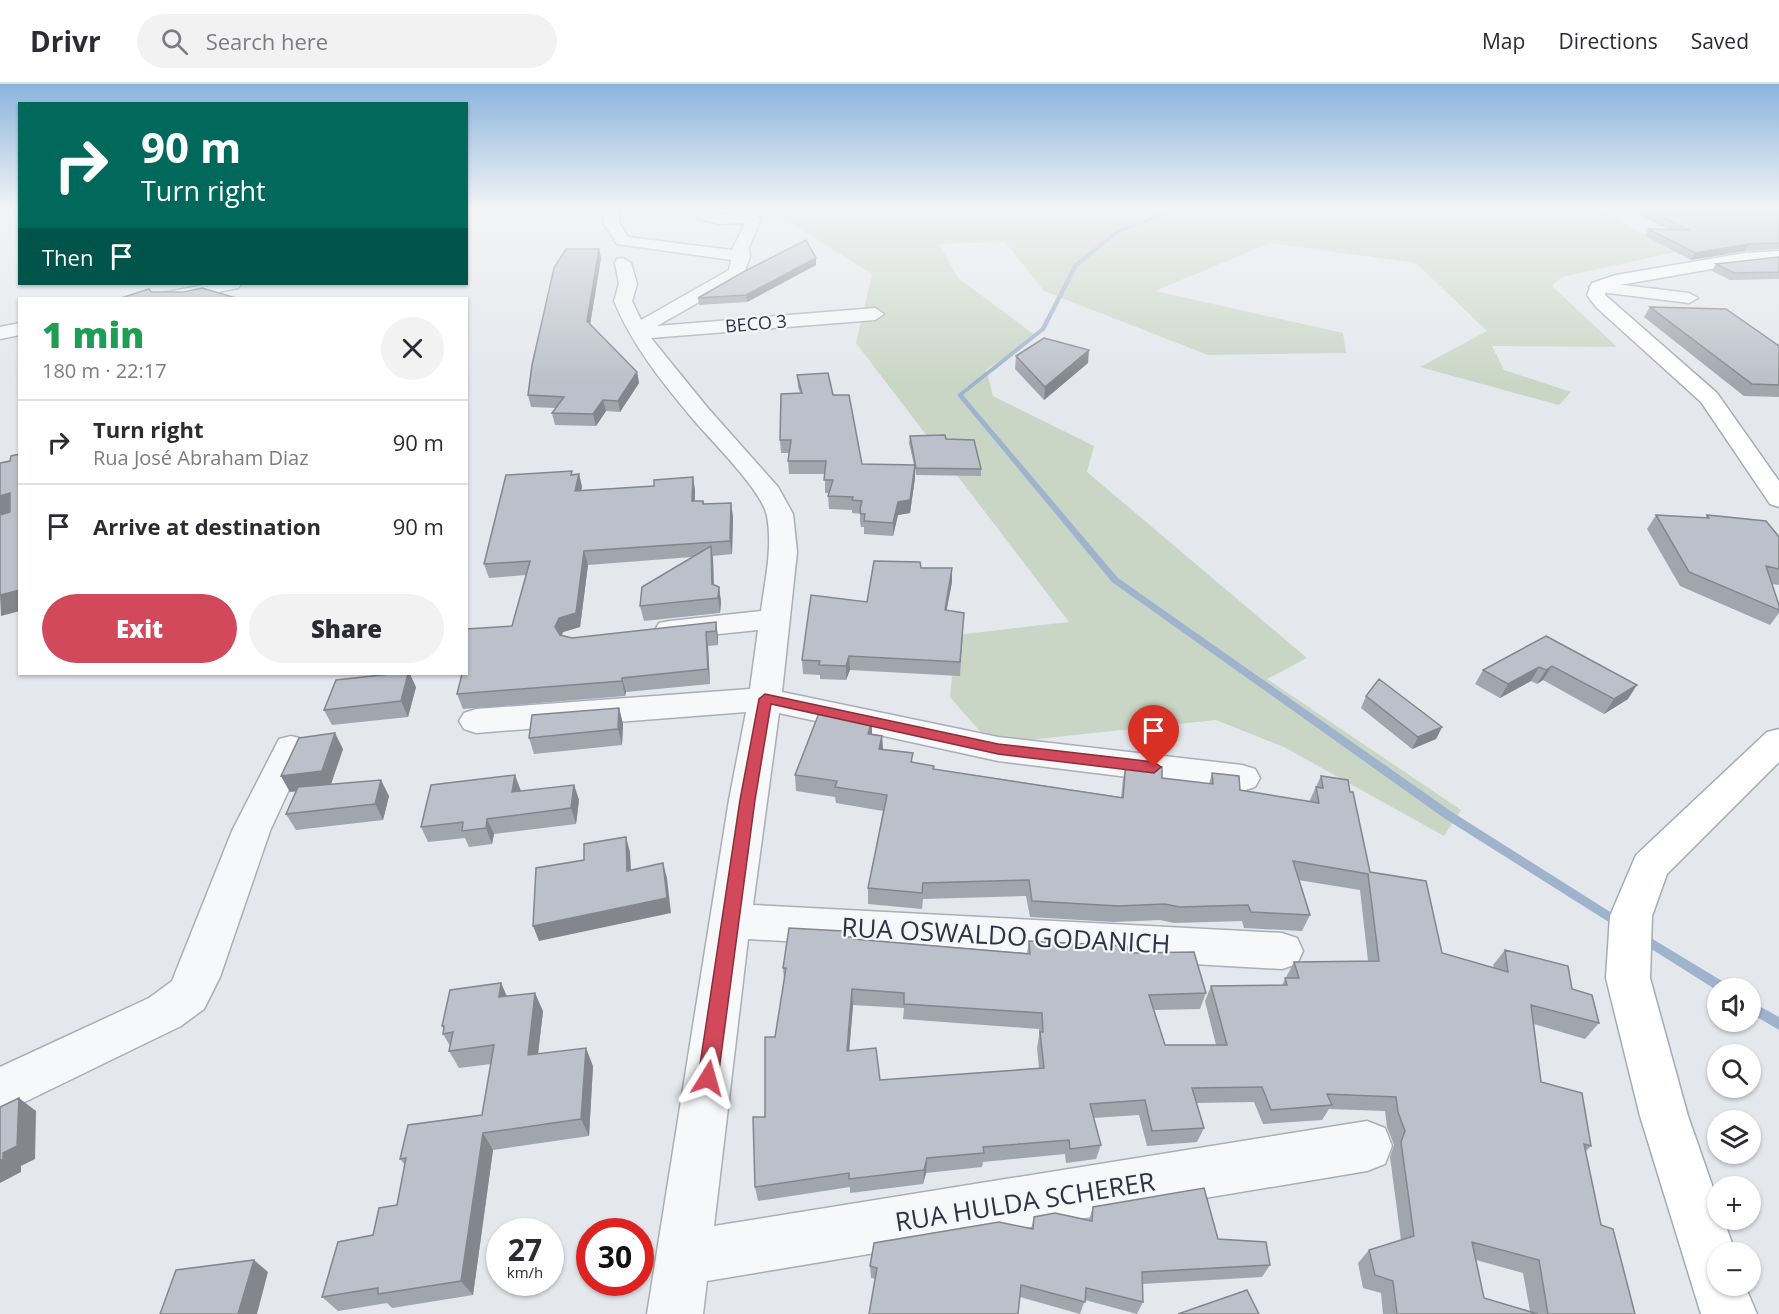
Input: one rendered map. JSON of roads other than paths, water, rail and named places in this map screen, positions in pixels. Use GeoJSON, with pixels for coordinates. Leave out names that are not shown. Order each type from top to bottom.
{"type":"FeatureCollection","features":[{"type":"Feature","properties":{"kind":"main road"},"geometry":{"type":"LineString","coordinates":[[1696,266],[1616,280],[1598,287],[1596,295],[1603,304],[1709,398],[1779,499]]}},
{"type":"Feature","properties":{"kind":"main road"},"geometry":{"type":"LineString","coordinates":[[1707,1250],[1664,1116],[1628,978],[1631,916],[1650,866],[1779,741]]}},
{"type":"Feature","properties":{"kind":"main road"},"geometry":{"type":"LineString","coordinates":[[1722,1296],[1729,1314]]}},
{"type":"Feature","properties":{"kind":"street"},"geometry":{"type":"LineString","coordinates":[[624,266],[628,284],[623,301],[637,333],[699,412],[769,492],[780,514],[783,552],[765,699],[730,921],[675,1314]]}},
{"type":"Feature","properties":{"kind":"street"},"geometry":{"type":"LineString","coordinates":[[637,333],[652,320],[737,273],[739,266]]}},
{"type":"Feature","properties":{"kind":"street"},"geometry":{"type":"LineString","coordinates":[[169,297],[227,285]]}},
{"type":"Feature","properties":{"kind":"street"},"geometry":{"type":"LineString","coordinates":[[1598,287],[1689,298]]}},
{"type":"Feature","properties":{"kind":"street","name":"BECO 3"},"geometry":{"type":"LineString","coordinates":[[637,333],[875,314]]}},
{"type":"Feature","properties":{"kind":"street"},"geometry":{"type":"LineString","coordinates":[[0,333],[18,329]]}},
{"type":"Feature","properties":{"kind":"street"},"geometry":{"type":"LineString","coordinates":[[646,633],[775,619]]}},
{"type":"Feature","properties":{"kind":"street"},"geometry":{"type":"LineString","coordinates":[[476,721],[765,699],[998,749],[1242,778]]}},
{"type":"Feature","properties":{"kind":"street"},"geometry":{"type":"LineString","coordinates":[[0,1091],[165,1012],[188,995],[198,977],[251,831],[291,748]]}},
{"type":"Feature","properties":{"kind":"street","name":"RUA OSWALDO GODANICH"},"geometry":{"type":"LineString","coordinates":[[730,921],[1282,951]]}},
{"type":"Feature","properties":{"kind":"street","name":"RUA HULDA SCHERER"},"geometry":{"type":"LineString","coordinates":[[683,1258],[1367,1146]]}},
{"type":"Feature","properties":{"kind":"waterway"},"geometry":{"type":"LineString","coordinates":[[1075,266],[1043,329],[960,395],[1115,580],[1448,815],[1619,923]]}},
{"type":"Feature","properties":{"kind":"waterway"},"geometry":{"type":"LineString","coordinates":[[1641,937],[1707,978]]}},
{"type":"Feature","properties":{"kind":"waterway"},"geometry":{"type":"LineString","coordinates":[[1761,1013],[1779,1024]]}}]}
